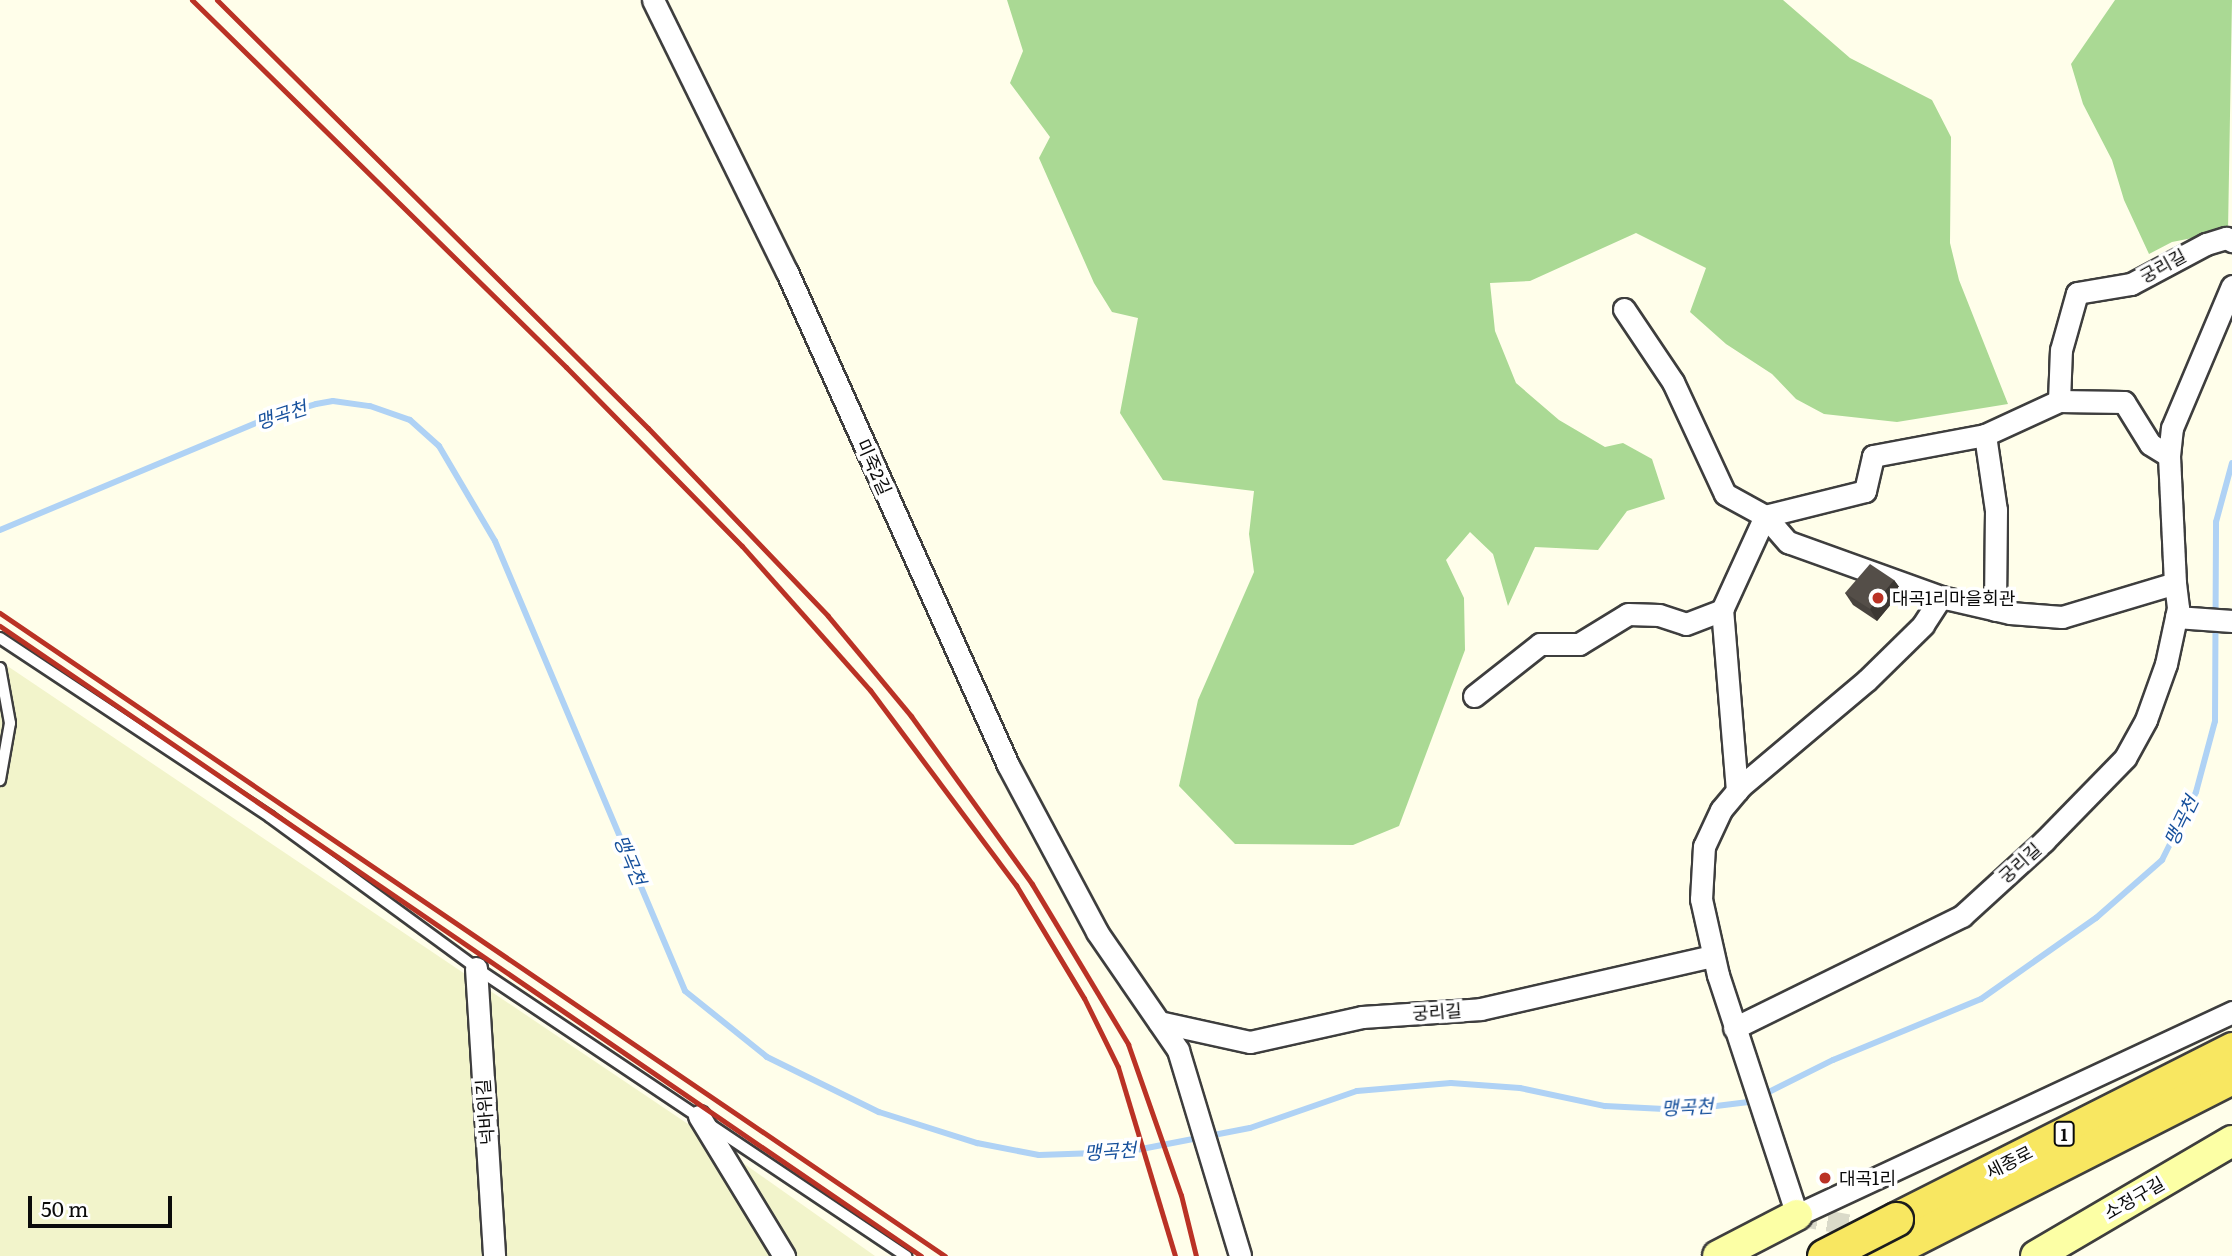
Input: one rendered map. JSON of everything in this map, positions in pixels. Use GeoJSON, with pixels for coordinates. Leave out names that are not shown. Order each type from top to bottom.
{"type":"FeatureCollection","features":[{"type":"Feature","properties":{"kind":"main road","name":"세종로"},"geometry":{"type":"LineString","coordinates":[[1880,1256],[1903,1230],[2232,1049]]}},
{"type":"Feature","properties":{"kind":"main road","name":"세종로"},"geometry":{"type":"LineString","coordinates":[[1824,1256],[1903,1230],[2232,1077]]}},
{"type":"Feature","properties":{"kind":"street","name":"미죽2길"},"geometry":{"type":"LineString","coordinates":[[653,0],[787,272],[1008,765],[1097,932],[1178,1050],[1240,1256]]}},
{"type":"Feature","properties":{"kind":"street","name":"궁리길"},"geometry":{"type":"LineString","coordinates":[[2059,401],[2061,350],[2077,293],[2132,284],[2206,244],[2226,238],[2232,241]]}},
{"type":"Feature","properties":{"kind":"street","name":"궁리길"},"geometry":{"type":"LineString","coordinates":[[1734,1028],[1962,916],[2044,841],[2125,758],[2146,720],[2176,617],[2169,456],[2172,428],[2232,286]]}},
{"type":"Feature","properties":{"kind":"street"},"geometry":{"type":"LineString","coordinates":[[1624,309],[1673,382],[1714,463],[1724,494],[1765,516],[1788,542],[1941,597],[1995,610],[2062,617],[2175,583]]}},
{"type":"Feature","properties":{"kind":"street"},"geometry":{"type":"LineString","coordinates":[[1765,516],[1865,491],[1873,456],[1985,435],[2059,401],[2124,402],[2150,444],[2169,456]]}},
{"type":"Feature","properties":{"kind":"street"},"geometry":{"type":"LineString","coordinates":[[1985,435],[1997,510],[1995,610]]}},
{"type":"Feature","properties":{"kind":"street"},"geometry":{"type":"LineString","coordinates":[[1737,791],[1722,610],[1765,516]]}},
{"type":"Feature","properties":{"kind":"street"},"geometry":{"type":"LineString","coordinates":[[1797,1215],[1740,1050],[1713,956],[1701,899],[1704,846],[1721,810],[1737,791],[1867,680],[1923,625],[1941,597]]}},
{"type":"Feature","properties":{"kind":"street"},"geometry":{"type":"LineString","coordinates":[[1474,696],[1540,644],[1579,644],[1628,614],[1659,615],[1686,624],[1722,610]]}},
{"type":"Feature","properties":{"kind":"street"},"geometry":{"type":"LineString","coordinates":[[2176,617],[2232,621]]}},
{"type":"Feature","properties":{"kind":"street","name":"궁리길"},"geometry":{"type":"LineString","coordinates":[[1159,1022],[1250,1042],[1362,1017],[1481,1009],[1713,956]]}},
{"type":"Feature","properties":{"kind":"street","name":"넉바위길"},"geometry":{"type":"LineString","coordinates":[[476,968],[494,1256]]}},
{"type":"Feature","properties":{"kind":"street"},"geometry":{"type":"LineString","coordinates":[[1718,1256],[1797,1215],[2232,1012]]}},
{"type":"Feature","properties":{"kind":"street"},"geometry":{"type":"LineString","coordinates":[[699,1116],[784,1256]]}},
{"type":"Feature","properties":{"kind":"street","name":"소정구길"},"geometry":{"type":"LineString","coordinates":[[2036,1256],[2232,1141]]}},
{"type":"Feature","properties":{"kind":"lane"},"geometry":{"type":"LineString","coordinates":[[0,638],[270,817],[476,968],[906,1256]]}},
{"type":"Feature","properties":{"kind":"lane"},"geometry":{"type":"LineString","coordinates":[[0,668],[10,723],[0,780]]}},
{"type":"Feature","properties":{"kind":"green space"},"geometry":{"type":"Polygon","coordinates":[[[1007,0],[1783,0],[1850,58],[1932,100],[1951,137],[1950,243],[1959,280],[2008,404],[1897,422],[1824,414],[1796,399],[1772,374],[1726,344],[1690,312],[1706,268],[1636,233],[1530,281],[1490,283],[1495,331],[1516,383],[1559,420],[1605,447],[1623,443],[1652,459],[1665,499],[1627,511],[1598,550],[1535,547],[1508,606],[1493,554],[1470,532],[1446,560],[1464,598],[1465,650],[1399,826],[1353,845],[1235,844],[1179,786],[1198,700],[1254,572],[1249,534],[1254,491],[1163,480],[1120,413],[1138,318],[1112,312],[1094,283],[1039,158],[1050,137],[1010,83],[1023,51],[1007,0]]]}},
{"type":"Feature","properties":{"kind":"green space"},"geometry":{"type":"Polygon","coordinates":[[[2115,0],[2232,0],[2228,231],[2172,242],[2149,254],[2124,200],[2112,160],[2083,104],[2071,64],[2115,0]]]}},
{"type":"Feature","properties":{"kind":"green space"},"geometry":{"type":"Polygon","coordinates":[[[0,661],[688,1124],[875,1256],[0,1256],[0,661]]]}},
{"type":"Feature","properties":{"kind":"building"},"geometry":{"type":"Polygon","coordinates":[[[1870,564],[1894,580],[1870,609],[1845,593],[1870,564]]]}},
{"type":"Feature","properties":{"kind":"waterway","name":"맹곡천"},"geometry":{"type":"LineString","coordinates":[[0,530],[265,419],[316,404],[333,401],[370,406],[410,420],[439,446],[495,541],[685,991],[767,1057],[879,1112],[977,1143],[1039,1155],[1126,1152],[1250,1128],[1357,1091],[1451,1083],[1520,1088],[1605,1106],[1684,1110],[1749,1102],[1833,1060],[1981,999],[2096,918],[2162,860],[2196,792],[2215,721],[2216,522],[2232,463]]}},
{"type":"Feature","properties":{"kind":"tunnel"},"geometry":{"type":"LineString","coordinates":[[1797,1215],[1858,1226],[1868,1242]]}},
{"type":"Feature","properties":{"kind":"railway"},"geometry":{"type":"LineString","coordinates":[[192,0],[566,367],[742,546],[870,690],[1016,885],[1084,998],[1118,1067],[1175,1256]]}},
{"type":"Feature","properties":{"kind":"railway"},"geometry":{"type":"LineString","coordinates":[[217,0],[648,428],[828,616],[911,716],[1032,884],[1128,1044],[1181,1195],[1196,1256]]}},
{"type":"Feature","properties":{"kind":"railway"},"geometry":{"type":"LineString","coordinates":[[0,613],[945,1256]]}},
{"type":"Feature","properties":{"kind":"railway"},"geometry":{"type":"LineString","coordinates":[[0,626],[921,1256]]}},
{"type":"Feature","properties":{"kind":"place","name":"대곡1리마을회관"},"geometry":{"type":"Point","coordinates":[1878,598]}},
{"type":"Feature","properties":{"kind":"place","name":"대곡1리"},"geometry":{"type":"Point","coordinates":[1825,1178]}}]}
